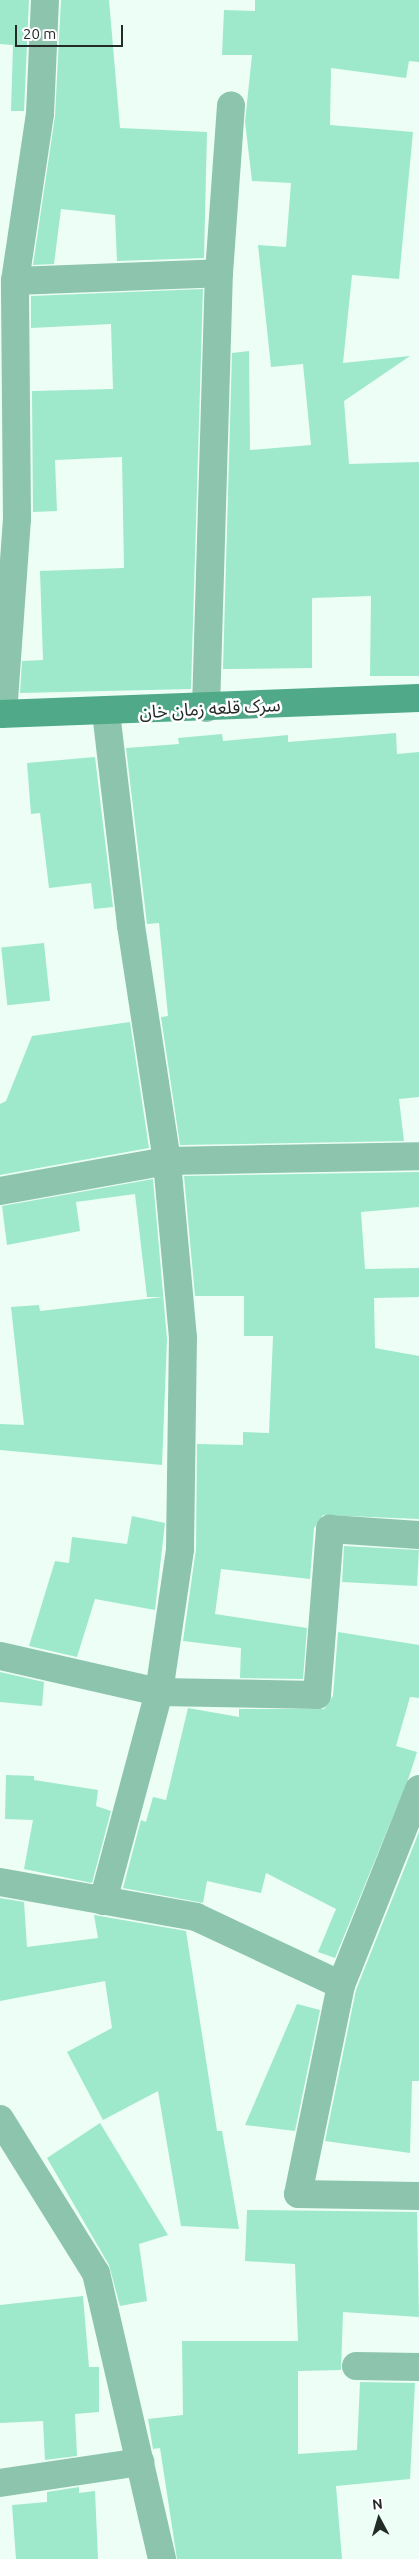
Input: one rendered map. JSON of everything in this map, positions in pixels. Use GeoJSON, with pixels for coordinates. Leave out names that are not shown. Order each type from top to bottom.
{"type":"FeatureCollection","features":[{"type":"Feature","properties":{"kind":"street"},"geometry":{"type":"LineString","coordinates":[[2,714],[17,519],[15,281],[40,114],[45,0]]}},
{"type":"Feature","properties":{"kind":"street"},"geometry":{"type":"LineString","coordinates":[[206,708],[218,273],[231,105]]}},
{"type":"Feature","properties":{"kind":"street"},"geometry":{"type":"LineString","coordinates":[[15,281],[218,273]]}},
{"type":"Feature","properties":{"kind":"street","name":"سرک قلعه زمان خان"},"geometry":{"type":"LineString","coordinates":[[2,714],[106,713],[419,698]]}},
{"type":"Feature","properties":{"kind":"street"},"geometry":{"type":"LineString","coordinates":[[103,1901],[159,1692],[180,1549],[183,1338],[167,1161],[132,925],[106,713]]}},
{"type":"Feature","properties":{"kind":"street"},"geometry":{"type":"LineString","coordinates":[[0,1192],[167,1161],[419,1156]]}},
{"type":"Feature","properties":{"kind":"street"},"geometry":{"type":"LineString","coordinates":[[0,1656],[159,1692],[317,1695],[330,1529],[419,1535]]}},
{"type":"Feature","properties":{"kind":"street"},"geometry":{"type":"LineString","coordinates":[[419,1789],[341,1985],[298,2194],[419,2196]]}},
{"type":"Feature","properties":{"kind":"street"},"geometry":{"type":"LineString","coordinates":[[0,1882],[196,1917],[341,1985]]}},
{"type":"Feature","properties":{"kind":"street"},"geometry":{"type":"LineString","coordinates":[[0,2119],[96,2273],[162,2559]]}},
{"type":"Feature","properties":{"kind":"street"},"geometry":{"type":"LineString","coordinates":[[356,2366],[419,2367]]}},
{"type":"Feature","properties":{"kind":"street"},"geometry":{"type":"LineString","coordinates":[[0,2483],[140,2462]]}},
{"type":"Feature","properties":{"kind":"building"},"geometry":{"type":"Polygon","coordinates":[[[0,0],[29,0],[24,111],[11,111],[13,45],[0,44],[0,0]]]}},
{"type":"Feature","properties":{"kind":"building"},"geometry":{"type":"Polygon","coordinates":[[[61,0],[109,0],[120,128],[207,132],[204,258],[117,261],[115,215],[61,209],[54,264],[33,265],[55,116],[61,0]]]}},
{"type":"Feature","properties":{"kind":"building"},"geometry":{"type":"Polygon","coordinates":[[[255,0],[419,0],[419,62],[409,61],[406,78],[331,68],[330,125],[413,132],[399,279],[352,275],[343,363],[410,356],[344,401],[349,464],[419,462],[419,676],[370,676],[371,596],[312,598],[312,668],[223,669],[232,353],[249,351],[250,450],[311,445],[303,364],[271,367],[258,245],[286,247],[291,183],[252,181],[245,122],[252,55],[222,55],[224,10],[255,11],[255,0]]]}},
{"type":"Feature","properties":{"kind":"building"},"geometry":{"type":"Polygon","coordinates":[[[203,289],[191,689],[20,693],[22,661],[43,660],[40,571],[124,568],[122,457],[55,460],[57,511],[33,512],[32,391],[113,389],[111,324],[31,328],[31,296],[203,289]]]}},
{"type":"Feature","properties":{"kind":"building"},"geometry":{"type":"Polygon","coordinates":[[[396,733],[397,754],[419,752],[419,1097],[399,1099],[404,1141],[180,1145],[161,1017],[168,1016],[159,923],[147,924],[126,748],[179,744],[178,738],[222,734],[223,741],[288,735],[288,742],[396,733]]]}},
{"type":"Feature","properties":{"kind":"building"},"geometry":{"type":"Polygon","coordinates":[[[95,757],[113,907],[94,909],[91,883],[49,888],[40,813],[31,814],[27,763],[95,757]]]}},
{"type":"Feature","properties":{"kind":"building"},"geometry":{"type":"Polygon","coordinates":[[[44,943],[50,1001],[7,1005],[1,947],[44,943]]]}},
{"type":"Feature","properties":{"kind":"building"},"geometry":{"type":"Polygon","coordinates":[[[130,1022],[149,1148],[0,1175],[0,1104],[6,1101],[32,1036],[130,1022]]]}},
{"type":"Feature","properties":{"kind":"building"},"geometry":{"type":"Polygon","coordinates":[[[419,1172],[419,1207],[361,1212],[365,1269],[419,1268],[419,1297],[374,1298],[375,1348],[419,1356],[419,1519],[323,1515],[314,1528],[310,1579],[221,1569],[215,1614],[307,1628],[303,1679],[240,1678],[241,1648],[183,1641],[196,1549],[197,1444],[243,1445],[243,1432],[269,1433],[273,1336],[244,1336],[244,1296],[195,1296],[184,1176],[419,1172]]]}},
{"type":"Feature","properties":{"kind":"building"},"geometry":{"type":"Polygon","coordinates":[[[153,1179],[167,1339],[162,1465],[0,1450],[0,1424],[24,1425],[11,1307],[39,1305],[40,1311],[163,1297],[147,1297],[135,1194],[76,1202],[80,1231],[7,1245],[2,1206],[153,1179]]]}},
{"type":"Feature","properties":{"kind":"building"},"geometry":{"type":"Polygon","coordinates":[[[132,1516],[165,1523],[155,1610],[95,1599],[77,1657],[29,1646],[55,1561],[69,1563],[72,1537],[127,1544],[132,1516]]]}},
{"type":"Feature","properties":{"kind":"building"},"geometry":{"type":"Polygon","coordinates":[[[344,1546],[419,1550],[417,1586],[342,1582],[344,1546]]]}},
{"type":"Feature","properties":{"kind":"building"},"geometry":{"type":"Polygon","coordinates":[[[338,1632],[419,1645],[419,1698],[410,1697],[396,1746],[417,1752],[409,1777],[335,1958],[318,1952],[336,1909],[266,1873],[261,1893],[207,1881],[203,1903],[123,1888],[141,1820],[146,1822],[153,1797],[166,1800],[188,1708],[239,1717],[239,1709],[324,1709],[333,1696],[338,1632]]]}},
{"type":"Feature","properties":{"kind":"building"},"geometry":{"type":"Polygon","coordinates":[[[0,1672],[44,1682],[42,1706],[0,1702],[0,1672]]]}},
{"type":"Feature","properties":{"kind":"building"},"geometry":{"type":"Polygon","coordinates":[[[6,1775],[34,1776],[34,1780],[98,1790],[96,1806],[111,1811],[92,1883],[24,1869],[33,1820],[5,1819],[6,1775]]]}},
{"type":"Feature","properties":{"kind":"building"},"geometry":{"type":"Polygon","coordinates":[[[419,1832],[419,2081],[412,2081],[410,2153],[325,2141],[356,1990],[419,1832]]]}},
{"type":"Feature","properties":{"kind":"building"},"geometry":{"type":"Polygon","coordinates":[[[0,1898],[24,1902],[27,1947],[98,1938],[94,1915],[186,1931],[217,2131],[222,2131],[239,2229],[181,2226],[158,2091],[103,2120],[67,2052],[112,2028],[105,1981],[0,2001],[0,1898]]]}},
{"type":"Feature","properties":{"kind":"building"},"geometry":{"type":"Polygon","coordinates":[[[297,2004],[320,2010],[295,2131],[245,2125],[297,2004]]]}},
{"type":"Feature","properties":{"kind":"building"},"geometry":{"type":"Polygon","coordinates":[[[100,2123],[168,2235],[139,2244],[147,2301],[120,2306],[109,2265],[47,2158],[100,2123]]]}},
{"type":"Feature","properties":{"kind":"building"},"geometry":{"type":"Polygon","coordinates":[[[247,2210],[417,2212],[419,2317],[343,2312],[341,2370],[298,2371],[298,2454],[357,2450],[360,2382],[415,2383],[410,2479],[336,2486],[342,2559],[177,2559],[160,2448],[153,2449],[148,2419],[183,2415],[182,2341],[298,2341],[295,2264],[245,2261],[247,2210]]]}},
{"type":"Feature","properties":{"kind":"building"},"geometry":{"type":"Polygon","coordinates":[[[83,2296],[89,2367],[99,2367],[99,2412],[75,2414],[77,2456],[45,2460],[43,2421],[0,2423],[0,2305],[83,2296]]]}},
{"type":"Feature","properties":{"kind":"building"},"geometry":{"type":"Polygon","coordinates":[[[79,2487],[79,2493],[95,2491],[98,2559],[16,2559],[12,2505],[47,2502],[47,2492],[79,2487]]]}}]}
